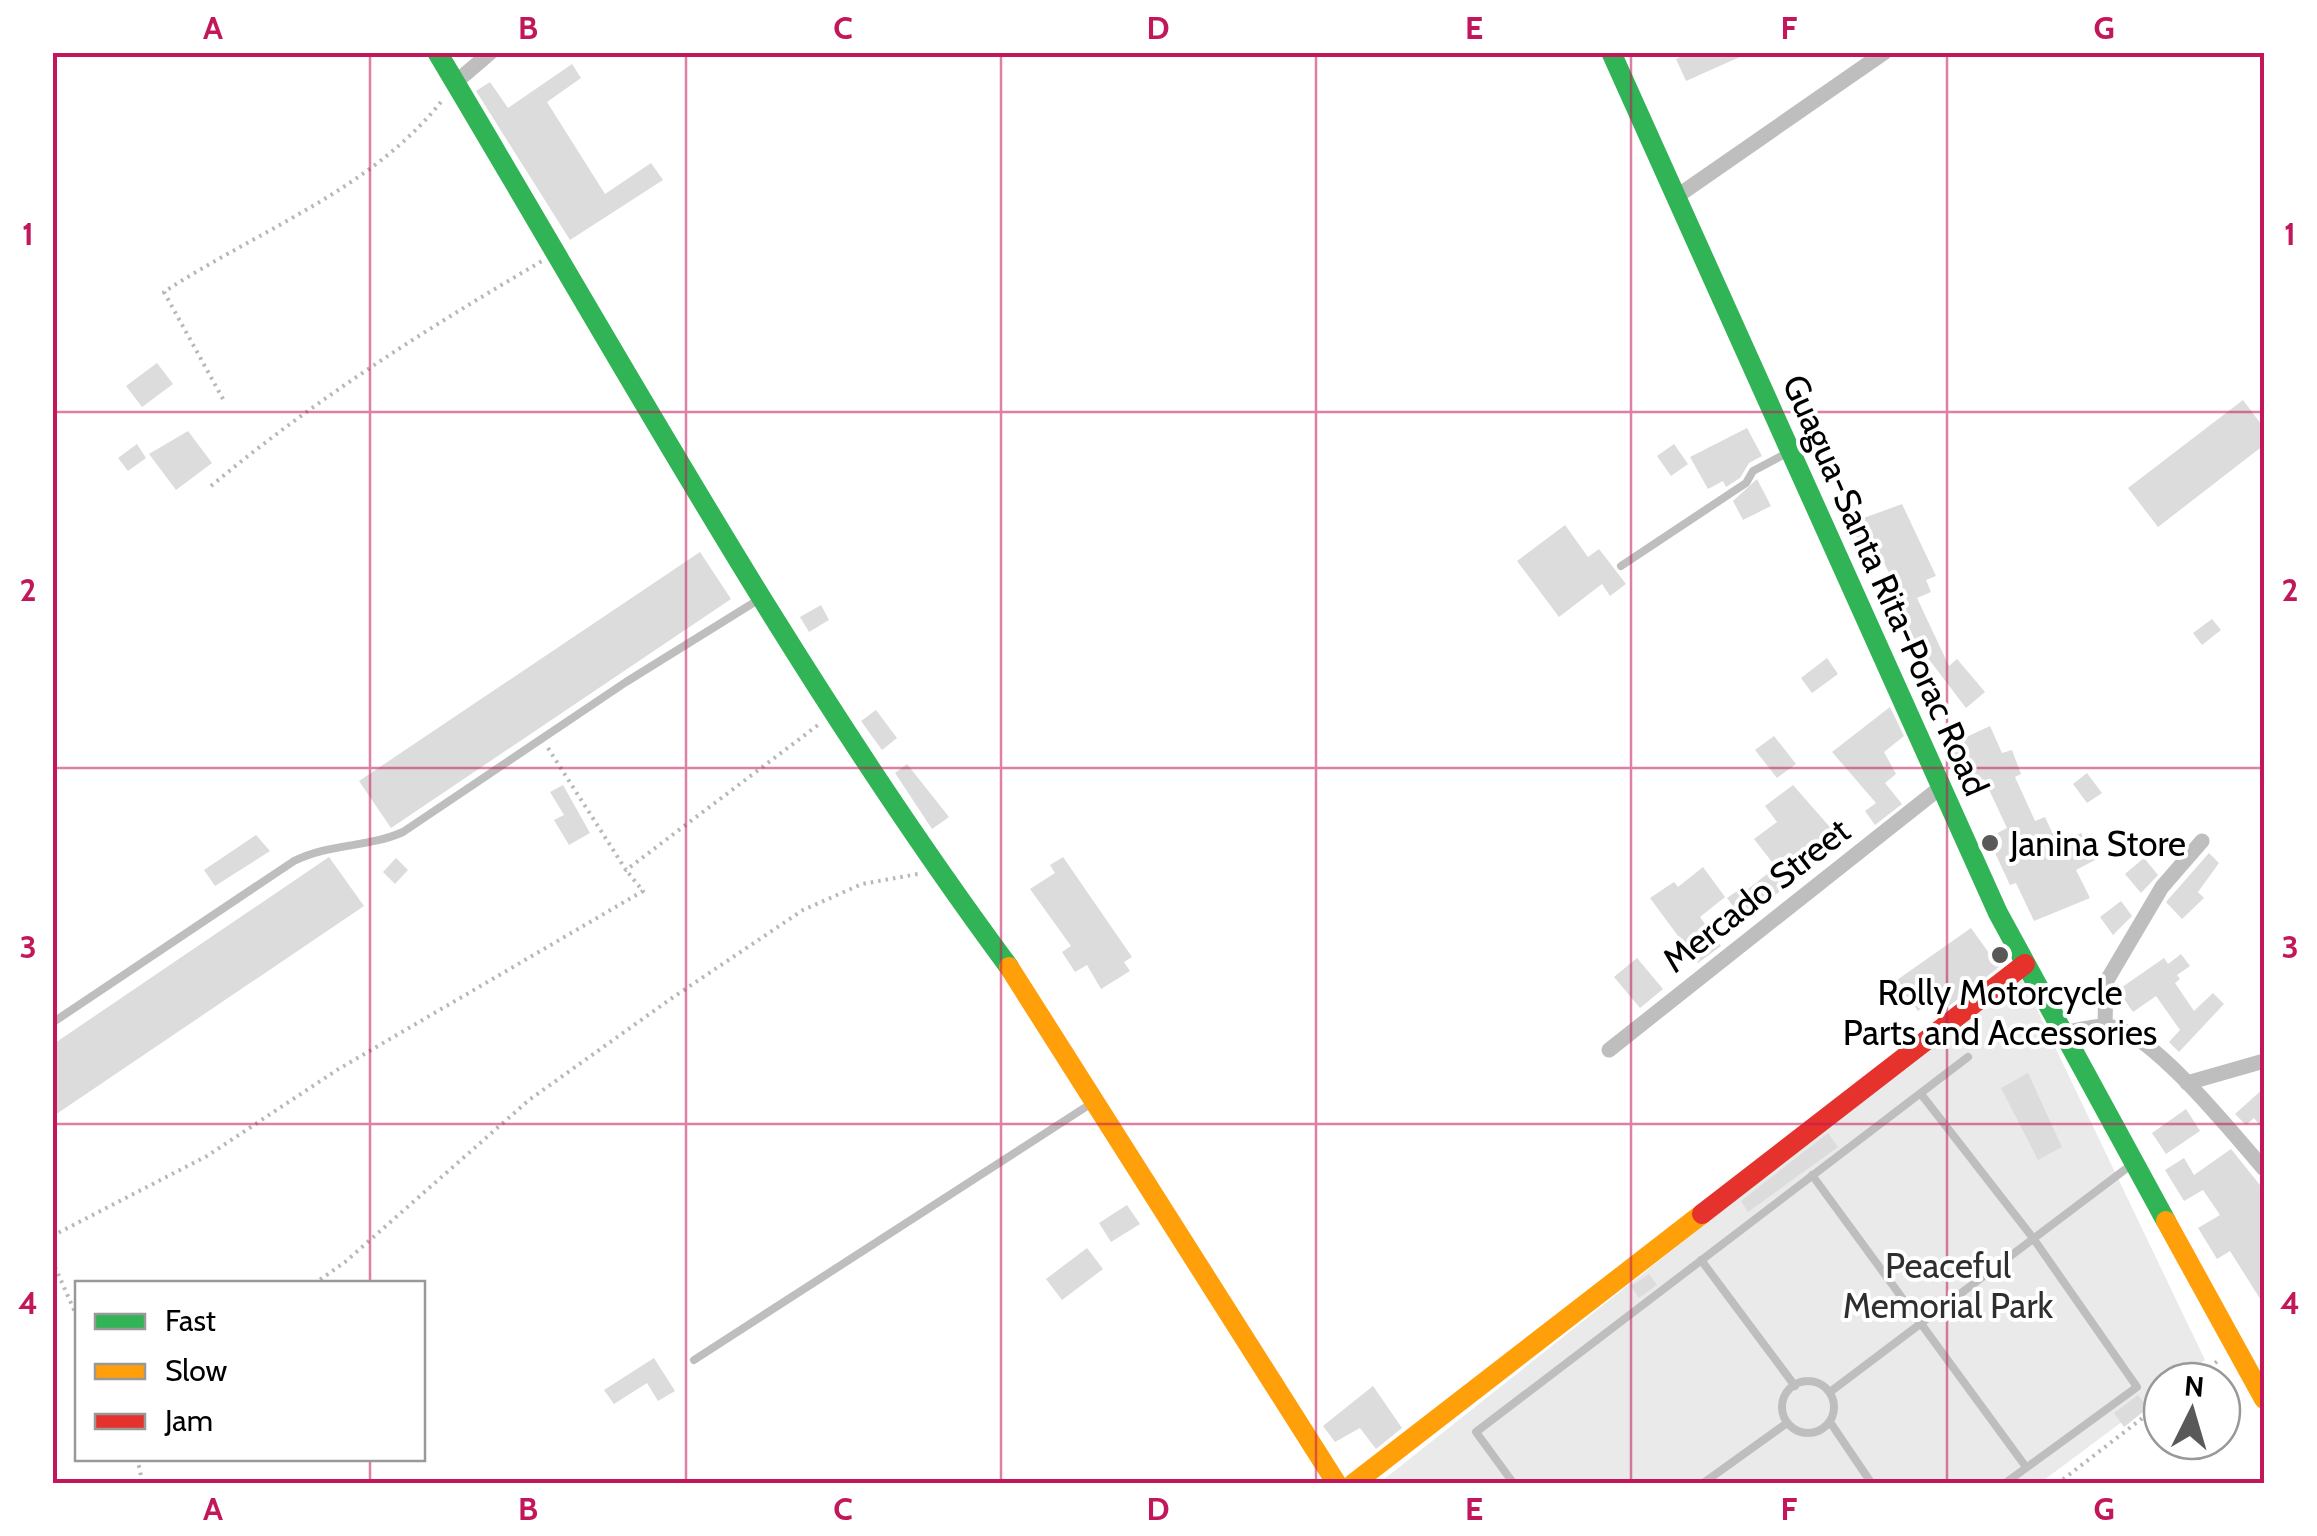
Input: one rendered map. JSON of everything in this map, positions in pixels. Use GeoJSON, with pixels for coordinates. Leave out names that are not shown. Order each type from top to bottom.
{"type":"FeatureCollection","features":[{"type":"Feature","properties":{"kind":"street"},"geometry":{"type":"LineString","coordinates":[[438,52],[833,713],[938,871],[1014,974],[1092,1103],[1337,1484]]}},
{"type":"Feature","properties":{"kind":"street"},"geometry":{"type":"LineString","coordinates":[[456,82],[492,52]]}},
{"type":"Feature","properties":{"kind":"street","name":"Guagua-Santa Rita-Porac Road"},"geometry":{"type":"LineString","coordinates":[[1611,52],[1940,787],[2026,964],[2264,1398]]}},
{"type":"Feature","properties":{"kind":"street"},"geometry":{"type":"LineString","coordinates":[[1676,197],[1885,52]]}},
{"type":"Feature","properties":{"kind":"street","name":"Mercado Street"},"geometry":{"type":"LineString","coordinates":[[1610,1050],[1940,787]]}},
{"type":"Feature","properties":{"kind":"street"},"geometry":{"type":"LineString","coordinates":[[2105,1026],[2106,982],[2162,887],[2202,840]]}},
{"type":"Feature","properties":{"kind":"street"},"geometry":{"type":"LineString","coordinates":[[1353,1484],[2026,964]]}},
{"type":"Feature","properties":{"kind":"street"},"geometry":{"type":"LineString","coordinates":[[2063,1032],[2105,1026],[2128,1033],[2188,1083],[2264,1170]]}},
{"type":"Feature","properties":{"kind":"street"},"geometry":{"type":"LineString","coordinates":[[2188,1083],[2264,1061]]}},
{"type":"Feature","properties":{"kind":"lane"},"geometry":{"type":"LineString","coordinates":[[1620,566],[1746,483],[1753,471],[1790,451]]}},
{"type":"Feature","properties":{"kind":"lane"},"geometry":{"type":"LineString","coordinates":[[52,1023],[294,861],[321,848],[382,841],[403,832],[763,597]]}},
{"type":"Feature","properties":{"kind":"lane"},"geometry":{"type":"LineString","coordinates":[[1514,1484],[1476,1432],[1968,1057]]}},
{"type":"Feature","properties":{"kind":"lane"},"geometry":{"type":"LineString","coordinates":[[1921,1094],[2033,1238],[2137,1387],[2004,1484]]}},
{"type":"Feature","properties":{"kind":"lane"},"geometry":{"type":"LineString","coordinates":[[694,1360],[1092,1103]]}},
{"type":"Feature","properties":{"kind":"lane"},"geometry":{"type":"LineString","coordinates":[[1830,1392],[2134,1162]]}},
{"type":"Feature","properties":{"kind":"lane"},"geometry":{"type":"LineString","coordinates":[[1812,1175],[2026,1467]]}},
{"type":"Feature","properties":{"kind":"lane"},"geometry":{"type":"LineString","coordinates":[[1701,1260],[1795,1386]]}},
{"type":"Feature","properties":{"kind":"lane"},"geometry":{"type":"LineString","coordinates":[[1810,1381],[1830,1392],[1834,1404],[1830,1422],[1812,1433],[1788,1424],[1782,1402],[1795,1386],[1810,1381]]}},
{"type":"Feature","properties":{"kind":"lane"},"geometry":{"type":"LineString","coordinates":[[1830,1422],[1872,1484]]}},
{"type":"Feature","properties":{"kind":"lane"},"geometry":{"type":"LineString","coordinates":[[1702,1484],[1788,1424]]}},
{"type":"Feature","properties":{"kind":"path"},"geometry":{"type":"LineString","coordinates":[[223,399],[164,292],[340,189],[416,134],[456,82]]}},
{"type":"Feature","properties":{"kind":"path"},"geometry":{"type":"LineString","coordinates":[[211,486],[264,442],[414,336],[559,251]]}},
{"type":"Feature","properties":{"kind":"path"},"geometry":{"type":"LineString","coordinates":[[626,870],[833,713]]}},
{"type":"Feature","properties":{"kind":"path"},"geometry":{"type":"LineString","coordinates":[[52,1236],[207,1156],[337,1070],[643,891],[543,740]]}},
{"type":"Feature","properties":{"kind":"path"},"geometry":{"type":"LineString","coordinates":[[318,1281],[345,1262],[529,1100],[803,910],[862,884],[938,871]]}},
{"type":"Feature","properties":{"kind":"path"},"geometry":{"type":"LineString","coordinates":[[52,1260],[75,1312]]}},
{"type":"Feature","properties":{"kind":"path"},"geometry":{"type":"LineString","coordinates":[[2217,1361],[2236,1347]]}},
{"type":"Feature","properties":{"kind":"path"},"geometry":{"type":"LineString","coordinates":[[2056,1484],[2142,1418]]}},
{"type":"Feature","properties":{"kind":"green space","name":"Peaceful Memorial Park"},"geometry":{"type":"Polygon","coordinates":[[[2020,974],[2205,1360],[2142,1361],[2142,1407],[2040,1483],[1378,1484],[2020,974]]]}},
{"type":"Feature","properties":{"kind":"building"},"geometry":{"type":"Polygon","coordinates":[[[1690,52],[1751,52],[1686,81],[1676,59],[1690,52]]]}},
{"type":"Feature","properties":{"kind":"building"},"geometry":{"type":"Polygon","coordinates":[[[572,64],[581,78],[547,102],[605,194],[651,163],[663,180],[570,240],[476,91],[490,82],[508,108],[572,64]]]}},
{"type":"Feature","properties":{"kind":"building"},"geometry":{"type":"Polygon","coordinates":[[[157,363],[173,384],[142,407],[126,386],[157,363]]]}},
{"type":"Feature","properties":{"kind":"building"},"geometry":{"type":"Polygon","coordinates":[[[2243,400],[2264,428],[2264,445],[2158,527],[2128,488],[2243,400]]]}},
{"type":"Feature","properties":{"kind":"building"},"geometry":{"type":"Polygon","coordinates":[[[1747,428],[1762,456],[1749,463],[1740,478],[1726,487],[1723,481],[1708,489],[1690,457],[1747,428]]]}},
{"type":"Feature","properties":{"kind":"building"},"geometry":{"type":"Polygon","coordinates":[[[188,431],[212,463],[176,490],[149,454],[188,431]]]}},
{"type":"Feature","properties":{"kind":"building"},"geometry":{"type":"Polygon","coordinates":[[[137,444],[146,458],[128,471],[118,458],[137,444]]]}},
{"type":"Feature","properties":{"kind":"building"},"geometry":{"type":"Polygon","coordinates":[[[1674,444],[1688,464],[1671,476],[1657,456],[1674,444]]]}},
{"type":"Feature","properties":{"kind":"building"},"geometry":{"type":"Polygon","coordinates":[[[1757,479],[1771,506],[1743,520],[1733,501],[1757,479]]]}},
{"type":"Feature","properties":{"kind":"building"},"geometry":{"type":"Polygon","coordinates":[[[1902,504],[1936,576],[1926,580],[1931,592],[1917,598],[1949,666],[1957,659],[1985,692],[1966,708],[1921,649],[1914,652],[1900,623],[1890,627],[1883,611],[1901,603],[1896,588],[1870,533],[1857,539],[1850,523],[1902,504]]]}},
{"type":"Feature","properties":{"kind":"building"},"geometry":{"type":"Polygon","coordinates":[[[1565,525],[1588,557],[1599,549],[1626,584],[1610,596],[1602,584],[1559,617],[1517,561],[1565,525]]]}},
{"type":"Feature","properties":{"kind":"building"},"geometry":{"type":"Polygon","coordinates":[[[700,552],[731,599],[391,828],[359,781],[700,552]]]}},
{"type":"Feature","properties":{"kind":"building"},"geometry":{"type":"Polygon","coordinates":[[[821,605],[829,620],[809,632],[800,617],[821,605]]]}},
{"type":"Feature","properties":{"kind":"building"},"geometry":{"type":"Polygon","coordinates":[[[2212,619],[2221,630],[2202,645],[2193,633],[2212,619]]]}},
{"type":"Feature","properties":{"kind":"building"},"geometry":{"type":"Polygon","coordinates":[[[1827,658],[1838,674],[1812,693],[1801,678],[1827,658]]]}},
{"type":"Feature","properties":{"kind":"building"},"geometry":{"type":"Polygon","coordinates":[[[1890,707],[1904,736],[1884,752],[1896,774],[1885,783],[1902,804],[1875,825],[1865,811],[1876,803],[1832,752],[1890,707]]]}},
{"type":"Feature","properties":{"kind":"building"},"geometry":{"type":"Polygon","coordinates":[[[876,710],[897,738],[882,750],[861,721],[876,710]]]}},
{"type":"Feature","properties":{"kind":"building"},"geometry":{"type":"Polygon","coordinates":[[[1990,726],[2002,753],[2012,750],[2021,774],[2015,777],[2035,821],[2045,817],[2058,845],[2081,833],[2095,860],[2076,870],[2090,898],[2034,921],[2016,883],[2010,885],[1988,838],[2007,828],[1984,779],[1965,787],[1947,746],[1990,726]]]}},
{"type":"Feature","properties":{"kind":"building"},"geometry":{"type":"Polygon","coordinates":[[[1774,736],[1796,764],[1777,778],[1755,750],[1774,736]]]}},
{"type":"Feature","properties":{"kind":"building"},"geometry":{"type":"Polygon","coordinates":[[[907,764],[949,817],[932,829],[895,773],[907,764]]]}},
{"type":"Feature","properties":{"kind":"building"},"geometry":{"type":"Polygon","coordinates":[[[2087,773],[2102,793],[2087,803],[2073,784],[2087,773]]]}},
{"type":"Feature","properties":{"kind":"building"},"geometry":{"type":"Polygon","coordinates":[[[563,785],[590,833],[569,845],[554,820],[564,815],[550,792],[563,785]]]}},
{"type":"Feature","properties":{"kind":"building"},"geometry":{"type":"Polygon","coordinates":[[[1793,785],[1843,842],[1743,920],[1727,898],[1740,889],[1743,893],[1776,867],[1754,839],[1777,822],[1765,806],[1793,785]]]}},
{"type":"Feature","properties":{"kind":"building"},"geometry":{"type":"Polygon","coordinates":[[[256,835],[270,851],[215,886],[204,870],[256,835]]]}},
{"type":"Feature","properties":{"kind":"building"},"geometry":{"type":"Polygon","coordinates":[[[2209,853],[2219,863],[2198,892],[2204,898],[2182,919],[2166,902],[2209,853]]]}},
{"type":"Feature","properties":{"kind":"building"},"geometry":{"type":"Polygon","coordinates":[[[329,857],[364,906],[52,1117],[52,1045],[329,857]]]}},
{"type":"Feature","properties":{"kind":"building"},"geometry":{"type":"Polygon","coordinates":[[[1063,857],[1132,957],[1124,962],[1130,971],[1101,989],[1087,965],[1075,972],[1062,952],[1071,946],[1030,889],[1055,873],[1050,865],[1063,857]]]}},
{"type":"Feature","properties":{"kind":"building"},"geometry":{"type":"Polygon","coordinates":[[[396,858],[408,870],[395,884],[383,872],[396,858]]]}},
{"type":"Feature","properties":{"kind":"building"},"geometry":{"type":"Polygon","coordinates":[[[2144,858],[2158,875],[2141,893],[2125,874],[2144,858]]]}},
{"type":"Feature","properties":{"kind":"building"},"geometry":{"type":"Polygon","coordinates":[[[1703,867],[1725,897],[1700,917],[1721,946],[1698,963],[1650,898],[1674,882],[1678,887],[1703,867]]]}},
{"type":"Feature","properties":{"kind":"building"},"geometry":{"type":"Polygon","coordinates":[[[2121,901],[2132,916],[2113,935],[2100,917],[2121,901]]]}},
{"type":"Feature","properties":{"kind":"building"},"geometry":{"type":"Polygon","coordinates":[[[1971,928],[1989,953],[2000,945],[2008,960],[1949,1006],[1941,994],[1918,1011],[1907,996],[1899,1002],[1887,987],[1971,928]]]}},
{"type":"Feature","properties":{"kind":"building"},"geometry":{"type":"Polygon","coordinates":[[[2181,954],[2190,966],[2177,975],[2180,979],[2175,983],[2194,1011],[2213,993],[2224,1004],[2179,1052],[2169,1042],[2180,1030],[2156,996],[2133,1012],[2118,990],[2164,958],[2168,964],[2181,954]]]}},
{"type":"Feature","properties":{"kind":"building"},"geometry":{"type":"Polygon","coordinates":[[[1637,958],[1663,989],[1640,1008],[1614,977],[1637,958]]]}},
{"type":"Feature","properties":{"kind":"building"},"geometry":{"type":"Polygon","coordinates":[[[2028,1073],[2062,1147],[2038,1160],[2001,1088],[2028,1073]]]}},
{"type":"Feature","properties":{"kind":"building"},"geometry":{"type":"Polygon","coordinates":[[[2264,1088],[2264,1130],[2254,1118],[2246,1125],[2235,1114],[2264,1088]]]}},
{"type":"Feature","properties":{"kind":"building"},"geometry":{"type":"Polygon","coordinates":[[[2186,1109],[2200,1131],[2166,1154],[2152,1133],[2186,1109]]]}},
{"type":"Feature","properties":{"kind":"building"},"geometry":{"type":"Polygon","coordinates":[[[1828,1133],[1838,1147],[1748,1212],[1741,1201],[1828,1133]]]}},
{"type":"Feature","properties":{"kind":"building"},"geometry":{"type":"Polygon","coordinates":[[[2231,1149],[2264,1190],[2264,1305],[2230,1251],[2217,1259],[2198,1228],[2220,1215],[2203,1190],[2184,1201],[2165,1170],[2184,1158],[2194,1175],[2231,1149]]]}},
{"type":"Feature","properties":{"kind":"building"},"geometry":{"type":"Polygon","coordinates":[[[1127,1205],[1140,1224],[1111,1242],[1099,1223],[1127,1205]]]}},
{"type":"Feature","properties":{"kind":"building"},"geometry":{"type":"Polygon","coordinates":[[[1087,1248],[1103,1269],[1062,1300],[1046,1279],[1087,1248]]]}},
{"type":"Feature","properties":{"kind":"building"},"geometry":{"type":"Polygon","coordinates":[[[1649,1274],[1657,1285],[1639,1298],[1631,1286],[1649,1274]]]}},
{"type":"Feature","properties":{"kind":"building"},"geometry":{"type":"Polygon","coordinates":[[[654,1358],[675,1391],[658,1401],[647,1383],[614,1404],[604,1390],[654,1358]]]}},
{"type":"Feature","properties":{"kind":"building"},"geometry":{"type":"Polygon","coordinates":[[[1373,1386],[1402,1428],[1376,1449],[1360,1428],[1335,1442],[1323,1426],[1373,1386]]]}},
{"type":"Feature","properties":{"kind":"building"},"geometry":{"type":"Polygon","coordinates":[[[2138,1395],[2142,1400],[2142,1413],[2124,1427],[2114,1413],[2138,1395]]]}},
{"type":"Feature","properties":{"kind":"traffic: fast"},"geometry":{"type":"LineString","coordinates":[[437,52],[782,632],[1009,967]]}},
{"type":"Feature","properties":{"kind":"traffic: fast"},"geometry":{"type":"LineString","coordinates":[[1611,52],[1998,913],[2166,1221]]}},
{"type":"Feature","properties":{"kind":"traffic: slow"},"geometry":{"type":"LineString","coordinates":[[1009,967],[1337,1484]]}},
{"type":"Feature","properties":{"kind":"traffic: slow"},"geometry":{"type":"LineString","coordinates":[[1353,1484],[1702,1214]]}},
{"type":"Feature","properties":{"kind":"traffic: slow"},"geometry":{"type":"LineString","coordinates":[[2166,1221],[2264,1399]]}},
{"type":"Feature","properties":{"kind":"traffic: jam"},"geometry":{"type":"LineString","coordinates":[[1702,1214],[2025,964]]}},
{"type":"Feature","properties":{"kind":"place","name":"Janina Store"},"geometry":{"type":"Point","coordinates":[1990,843]}},
{"type":"Feature","properties":{"kind":"place","name":"Rolly Motorcycle Parts and Accessories"},"geometry":{"type":"Point","coordinates":[2000,955]}}]}
